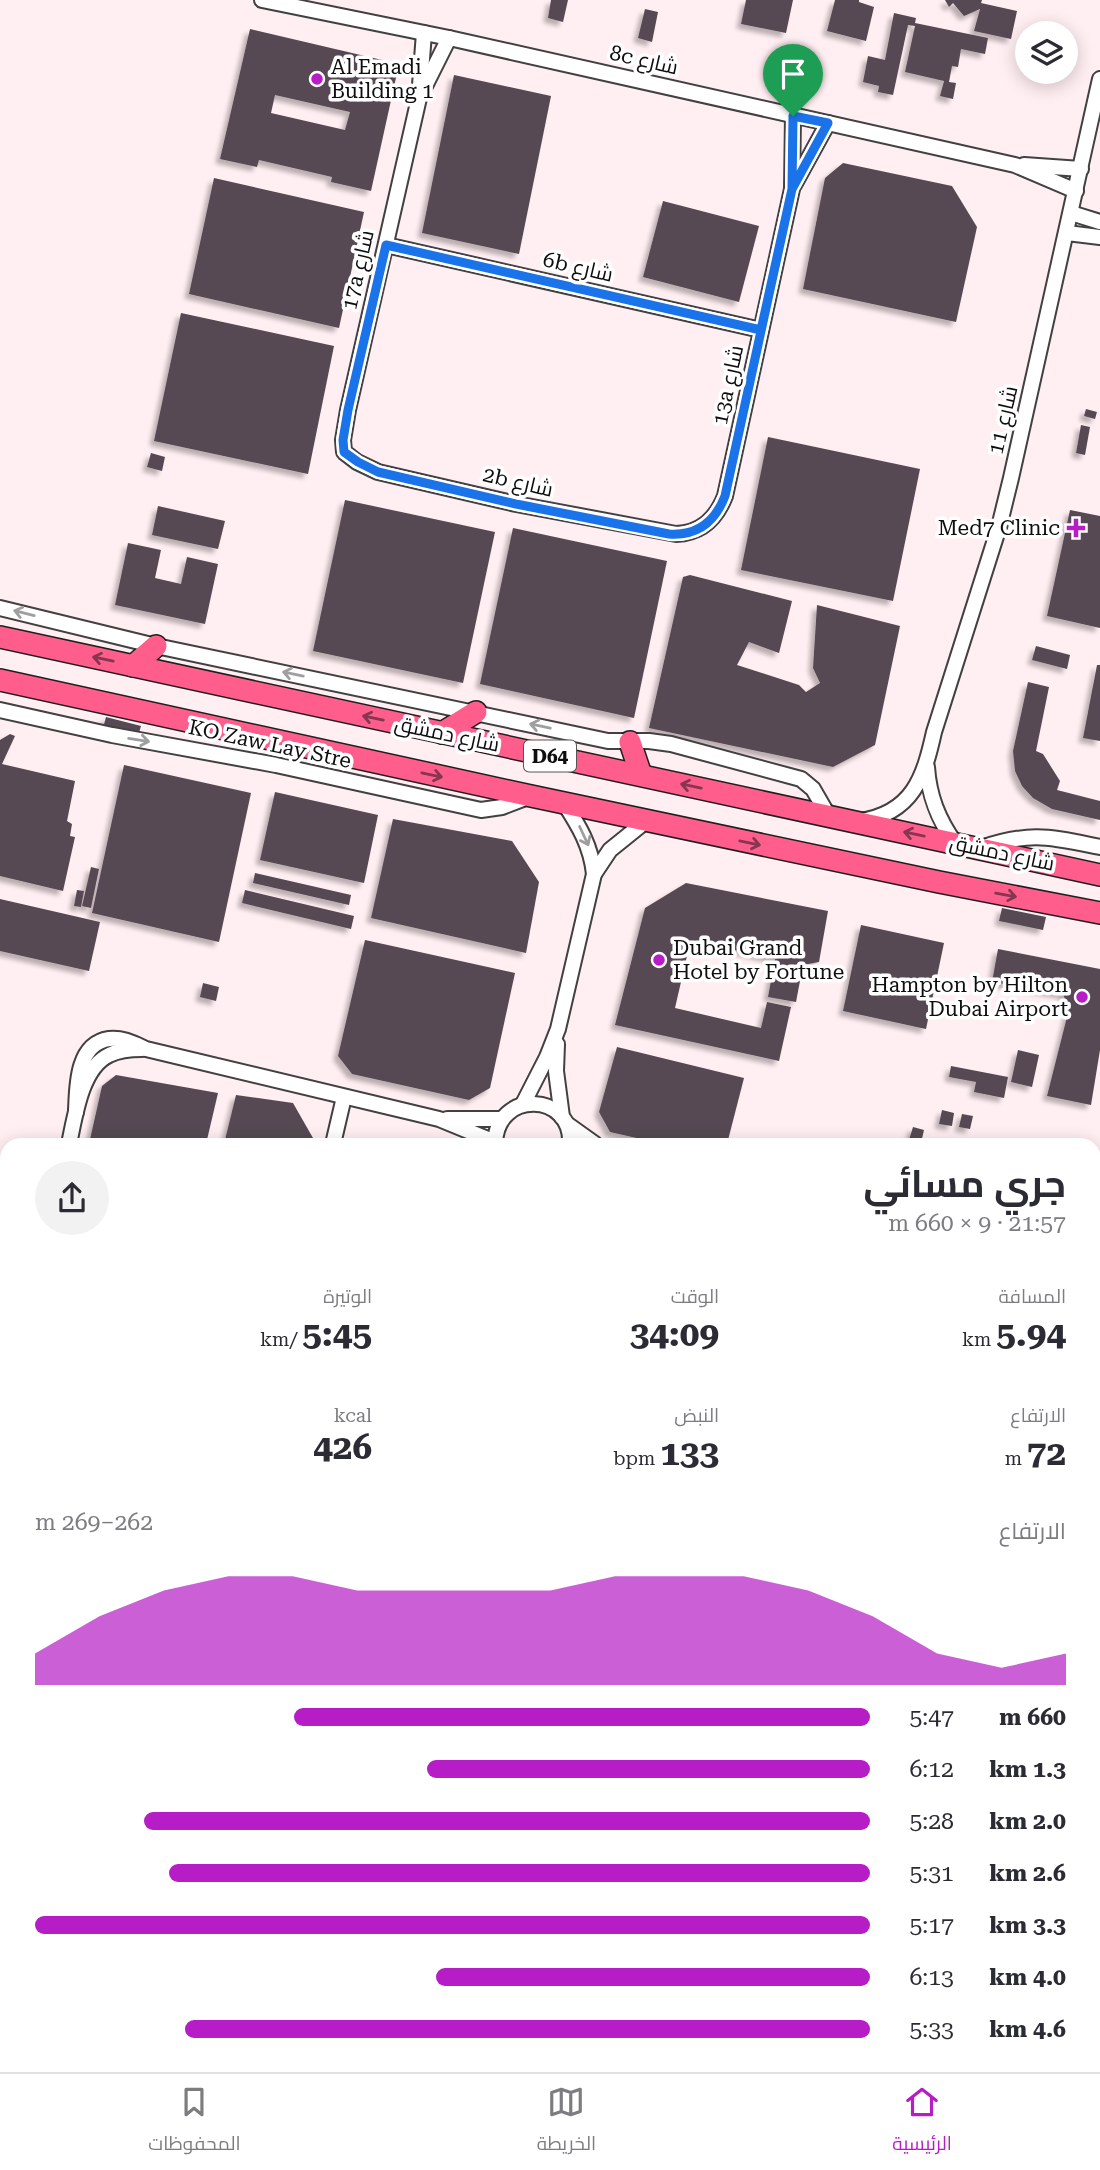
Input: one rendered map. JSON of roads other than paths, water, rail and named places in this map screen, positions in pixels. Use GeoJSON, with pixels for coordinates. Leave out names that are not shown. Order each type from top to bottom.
{"type":"FeatureCollection","features":[{"type":"Feature","properties":{"kind":"main road","name":"شارع دمشق"},"geometry":{"type":"LineString","coordinates":[[0,637],[1100,874]]}},
{"type":"Feature","properties":{"kind":"main road"},"geometry":{"type":"LineString","coordinates":[[133,666],[156,646]]}},
{"type":"Feature","properties":{"kind":"main road","name":"شارع دمشق"},"geometry":{"type":"LineString","coordinates":[[0,680],[646,821],[1100,913]]}},
{"type":"Feature","properties":{"kind":"main road"},"geometry":{"type":"LineString","coordinates":[[442,733],[476,712]]}},
{"type":"Feature","properties":{"kind":"main road"},"geometry":{"type":"LineString","coordinates":[[630,742],[641,775]]}},
{"type":"Feature","properties":{"kind":"street","name":"8c شارع"},"geometry":{"type":"LineString","coordinates":[[262,0],[449,38],[1015,165],[1081,169]]}},
{"type":"Feature","properties":{"kind":"street","name":"17a شارع"},"geometry":{"type":"LineString","coordinates":[[344,452],[343,440],[348,410],[419,99],[424,33]]}},
{"type":"Feature","properties":{"kind":"street","name":"17a شارع"},"geometry":{"type":"LineString","coordinates":[[419,99],[449,38]]}},
{"type":"Feature","properties":{"kind":"street","name":"شارع 11"},"geometry":{"type":"LineString","coordinates":[[855,821],[871,819],[900,805],[911,794],[926,765],[961,643],[999,527],[1100,79]]}},
{"type":"Feature","properties":{"kind":"street","name":"13a شارع"},"geometry":{"type":"LineString","coordinates":[[689,533],[715,517],[725,496],[792,189],[793,116]]}},
{"type":"Feature","properties":{"kind":"street","name":"13a شارع"},"geometry":{"type":"LineString","coordinates":[[792,189],[828,123]]}},
{"type":"Feature","properties":{"kind":"street","name":"8c شارع"},"geometry":{"type":"LineString","coordinates":[[1015,165],[1076,191]]}},
{"type":"Feature","properties":{"kind":"street"},"geometry":{"type":"LineString","coordinates":[[1071,213],[1100,222]]}},
{"type":"Feature","properties":{"kind":"street"},"geometry":{"type":"LineString","coordinates":[[1067,233],[1100,237]]}},
{"type":"Feature","properties":{"kind":"street","name":"6b شارع"},"geometry":{"type":"LineString","coordinates":[[386,245],[761,330]]}},
{"type":"Feature","properties":{"kind":"street","name":"2b شارع"},"geometry":{"type":"LineString","coordinates":[[344,452],[358,462],[388,475],[669,534],[689,533]]}},
{"type":"Feature","properties":{"kind":"street"},"geometry":{"type":"LineString","coordinates":[[0,608],[156,646],[608,741],[671,744],[792,776],[813,789],[828,815]]}},
{"type":"Feature","properties":{"kind":"street","name":"KO Zaw Lay Stre"},"geometry":{"type":"LineString","coordinates":[[0,710],[112,735],[276,765],[481,810],[495,809],[530,796]]}},
{"type":"Feature","properties":{"kind":"street","name":"شارع 11"},"geometry":{"type":"LineString","coordinates":[[926,765],[934,806],[955,843]]}},
{"type":"Feature","properties":{"kind":"street"},"geometry":{"type":"LineString","coordinates":[[564,803],[588,844],[594,874]]}},
{"type":"Feature","properties":{"kind":"street"},"geometry":{"type":"LineString","coordinates":[[523,1104],[558,1029],[594,874],[610,850],[646,821]]}},
{"type":"Feature","properties":{"kind":"street"},"geometry":{"type":"LineString","coordinates":[[978,849],[1013,839],[1037,836],[1100,847]]}},
{"type":"Feature","properties":{"kind":"street"},"geometry":{"type":"LineString","coordinates":[[558,1029],[556,1070],[564,1121],[571,1138]]}},
{"type":"Feature","properties":{"kind":"street"},"geometry":{"type":"LineString","coordinates":[[70,1138],[83,1061],[90,1049],[110,1039],[439,1119],[483,1138]]}},
{"type":"Feature","properties":{"kind":"street"},"geometry":{"type":"LineString","coordinates":[[334,1138],[344,1097]]}},
{"type":"Feature","properties":{"kind":"street"},"geometry":{"type":"LineString","coordinates":[[496,1138],[502,1119],[511,1110],[523,1104],[537,1103],[551,1108],[587,1138]]}},
{"type":"Feature","properties":{"kind":"street"},"geometry":{"type":"LineString","coordinates":[[439,1119],[502,1119]]}},
{"type":"Feature","properties":{"kind":"place","name":"Al Emadi Building 1"},"geometry":{"type":"Point","coordinates":[317,79]}},
{"type":"Feature","properties":{"kind":"place","name":"Med7 Clinic"},"geometry":{"type":"Point","coordinates":[1076,528]}},
{"type":"Feature","properties":{"kind":"place","name":"Dubai Grand Hotel by Fortune"},"geometry":{"type":"Point","coordinates":[659,960]}},
{"type":"Feature","properties":{"kind":"place","name":"Hampton by Hilton Dubai Airport"},"geometry":{"type":"Point","coordinates":[1082,997]}}]}
